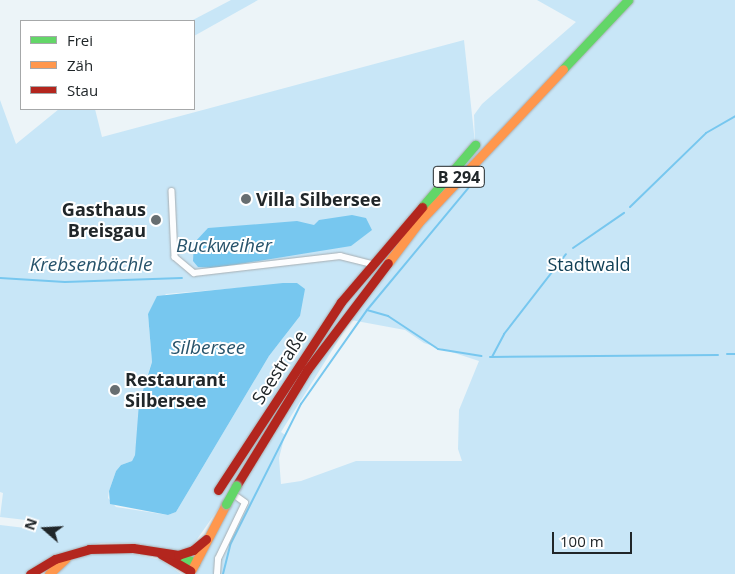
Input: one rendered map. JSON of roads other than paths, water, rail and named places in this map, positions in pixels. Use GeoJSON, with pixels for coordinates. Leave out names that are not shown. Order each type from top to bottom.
{"type":"FeatureCollection","features":[{"type":"Feature","properties":{"kind":"main road","name":"B 294"},"geometry":{"type":"LineString","coordinates":[[192,569],[206,539],[236,486],[307,370],[419,222],[628,0]]}},
{"type":"Feature","properties":{"kind":"main road","name":"Seestraße"},"geometry":{"type":"LineString","coordinates":[[218,490],[297,366],[371,264],[476,145]]}},
{"type":"Feature","properties":{"kind":"main road"},"geometry":{"type":"LineString","coordinates":[[30,574],[72,553],[111,547],[178,555],[193,550],[206,539]]}},
{"type":"Feature","properties":{"kind":"main road"},"geometry":{"type":"LineString","coordinates":[[49,574],[72,553]]}},
{"type":"Feature","properties":{"kind":"main road"},"geometry":{"type":"LineString","coordinates":[[160,554],[192,569]]}},
{"type":"Feature","properties":{"kind":"main road"},"geometry":{"type":"LineString","coordinates":[[178,555],[192,569]]}},
{"type":"Feature","properties":{"kind":"street"},"geometry":{"type":"LineString","coordinates":[[172,191],[175,257],[194,273],[340,256],[371,264]]}},
{"type":"Feature","properties":{"kind":"street"},"geometry":{"type":"LineString","coordinates":[[217,574],[218,559],[245,503],[238,498]]}},
{"type":"Feature","properties":{"kind":"water","name":"Buckweiher"},"geometry":{"type":"Polygon","coordinates":[[[352,215],[366,218],[372,230],[351,246],[215,268],[198,267],[193,261],[194,243],[208,228],[297,221],[314,225],[319,220],[352,215]]]}},
{"type":"Feature","properties":{"kind":"water","name":"Silbersee"},"geometry":{"type":"Polygon","coordinates":[[[297,283],[305,289],[300,316],[269,356],[176,512],[168,515],[110,504],[109,491],[116,471],[121,465],[132,461],[135,455],[139,403],[152,362],[148,314],[157,296],[297,283]]]}},
{"type":"Feature","properties":{"kind":"waterway","name":"Krebsenbächle"},"geometry":{"type":"LineString","coordinates":[[630,207],[706,133],[735,116]]}},
{"type":"Feature","properties":{"kind":"waterway"},"geometry":{"type":"LineString","coordinates":[[223,574],[230,545],[301,404],[367,310],[480,174]]}},
{"type":"Feature","properties":{"kind":"waterway","name":"Krebsenbächle"},"geometry":{"type":"LineString","coordinates":[[573,248],[624,213]]}},
{"type":"Feature","properties":{"kind":"waterway","name":"Krebsenbächle"},"geometry":{"type":"LineString","coordinates":[[492,357],[504,334],[566,254]]}},
{"type":"Feature","properties":{"kind":"waterway","name":"Krebsenbächle"},"geometry":{"type":"LineString","coordinates":[[0,278],[65,282],[182,278]]}},
{"type":"Feature","properties":{"kind":"waterway"},"geometry":{"type":"LineString","coordinates":[[367,310],[388,316],[438,349],[481,356]]}},
{"type":"Feature","properties":{"kind":"waterway"},"geometry":{"type":"LineString","coordinates":[[727,354],[735,354]]}},
{"type":"Feature","properties":{"kind":"waterway"},"geometry":{"type":"LineString","coordinates":[[490,357],[718,355]]}},
{"type":"Feature","properties":{"kind":"place","name":"Villa Silbersee"},"geometry":{"type":"Point","coordinates":[246,199]}},
{"type":"Feature","properties":{"kind":"place","name":"Gasthaus Breisgau"},"geometry":{"type":"Point","coordinates":[156,220]}},
{"type":"Feature","properties":{"kind":"place","name":"Restaurant Silbersee"},"geometry":{"type":"Point","coordinates":[115,390]}},
{"type":"Feature","properties":{"kind":"park label","name":"Stadtwald"},"geometry":{"type":"Point","coordinates":[589,264]}}]}
